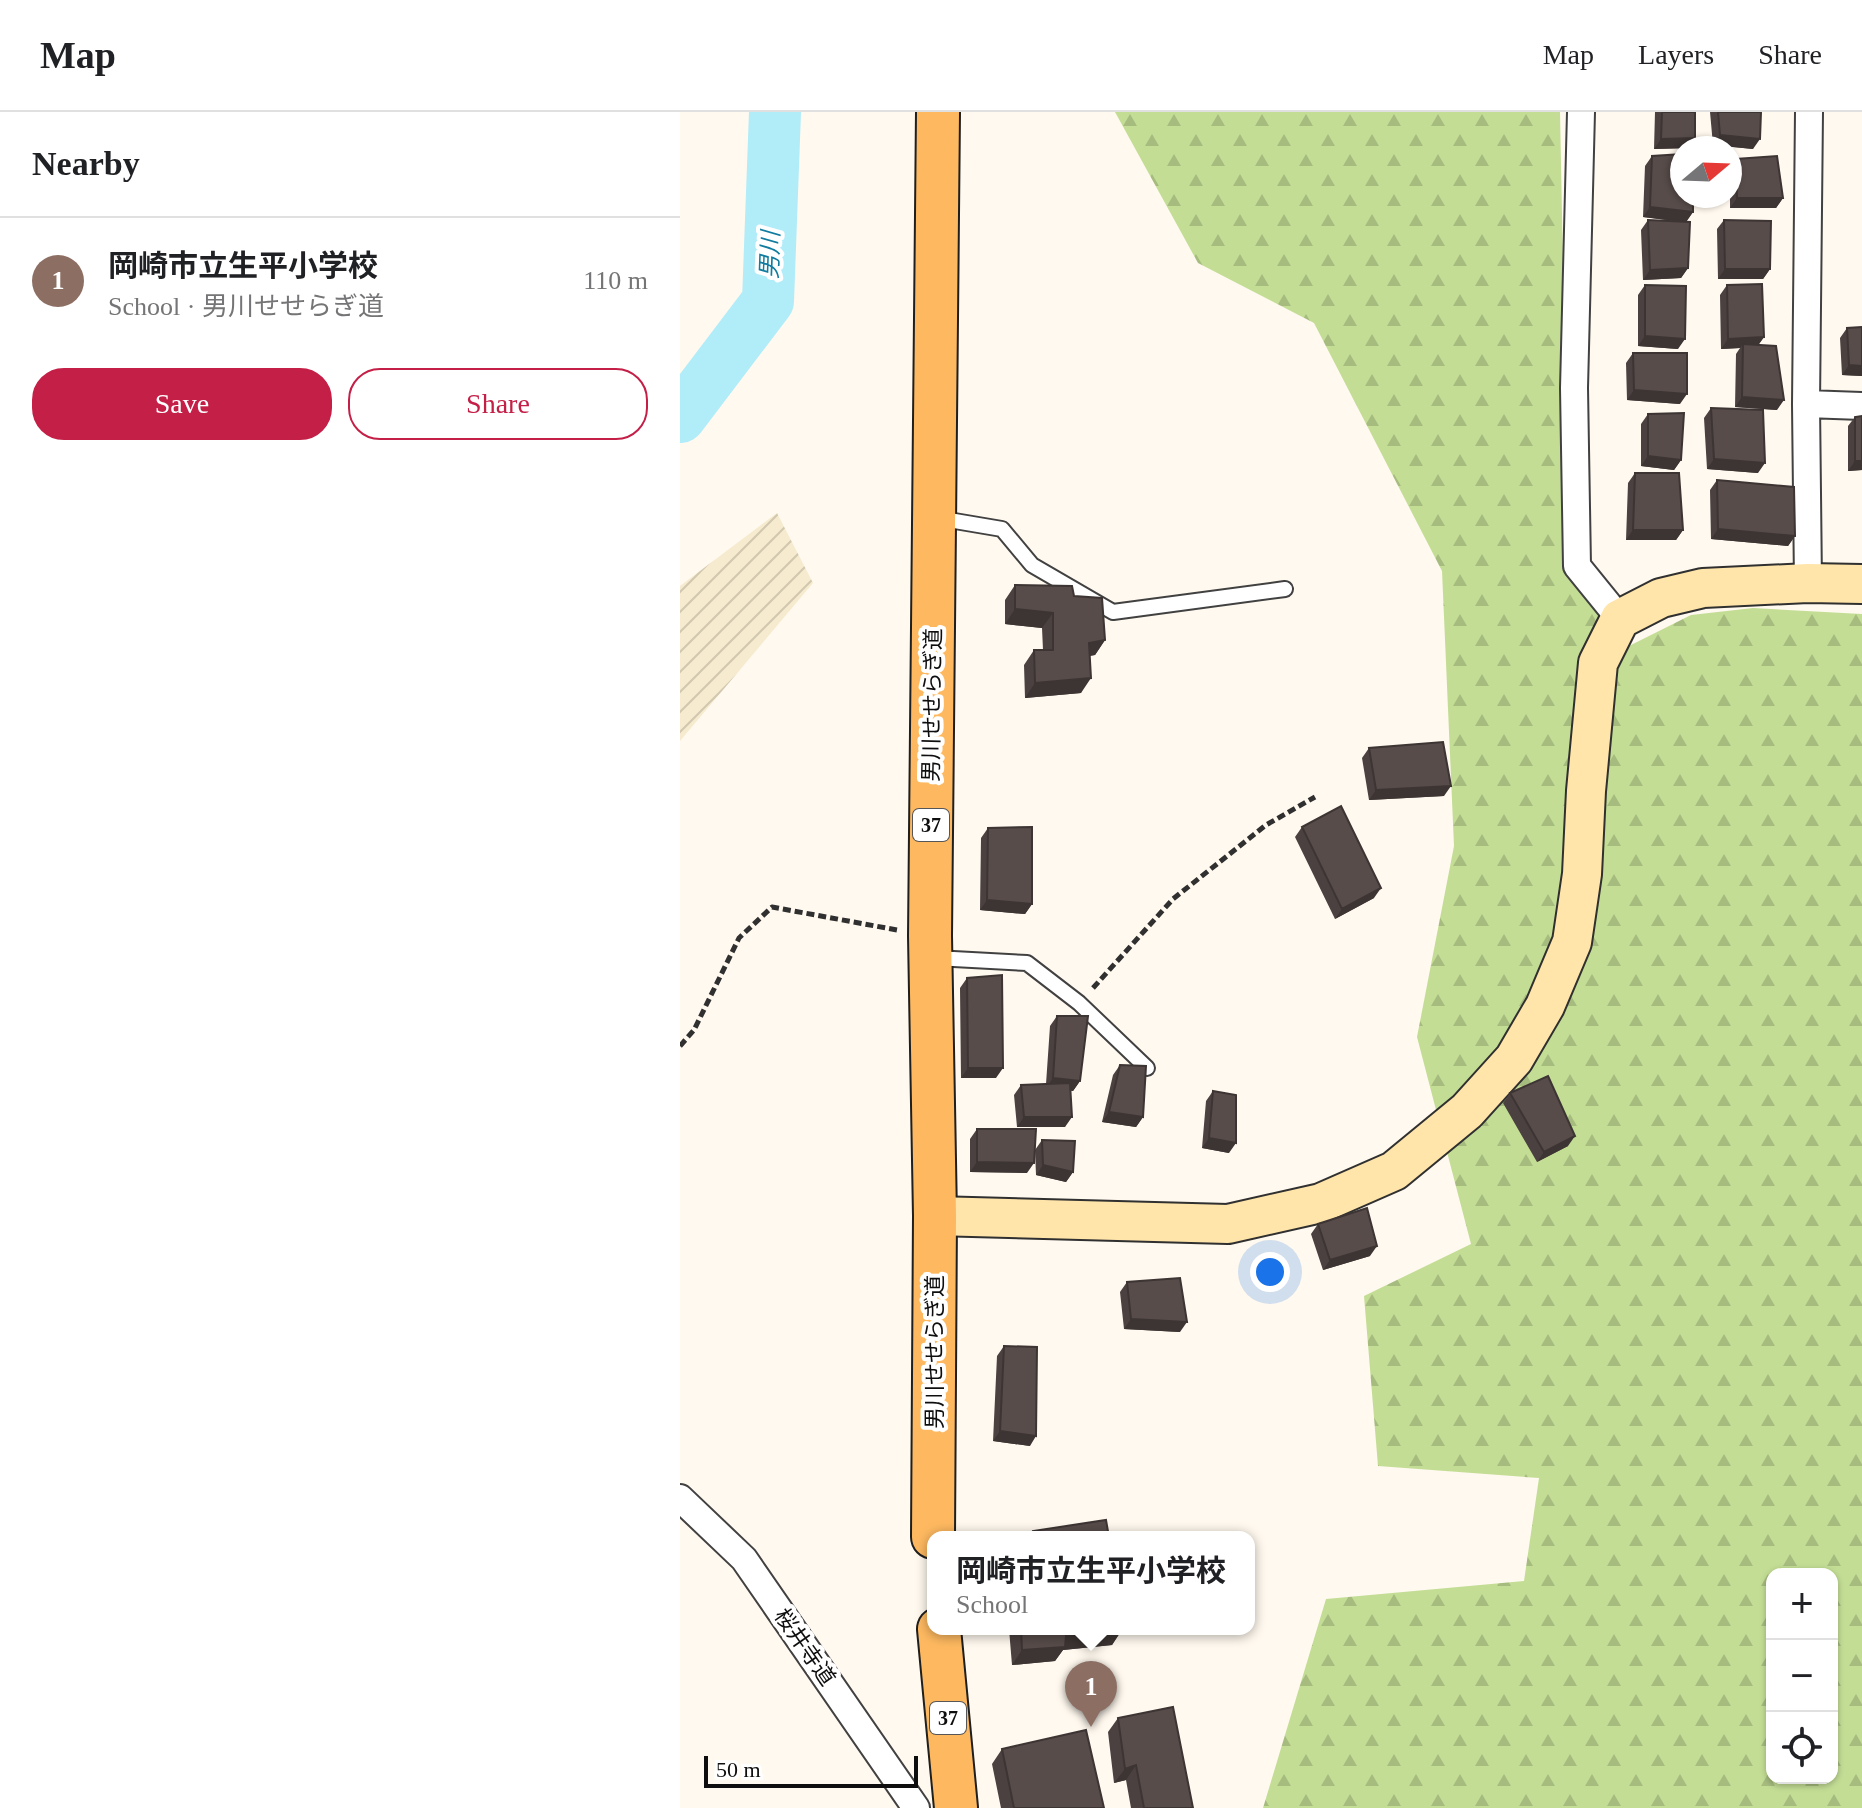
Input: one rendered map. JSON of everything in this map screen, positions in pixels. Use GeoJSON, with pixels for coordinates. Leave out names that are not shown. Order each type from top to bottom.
{"type":"FeatureCollection","features":[{"type":"Feature","properties":{"kind":"main road","name":"男川せせらぎ道"},"geometry":{"type":"LineString","coordinates":[[933,1531],[935,1216],[930,947],[938,112]]}},
{"type":"Feature","properties":{"kind":"main road","name":"37"},"geometry":{"type":"LineString","coordinates":[[940,1635],[956,1808]]}},
{"type":"Feature","properties":{"kind":"street"},"geometry":{"type":"LineString","coordinates":[[1581,112],[1574,388],[1577,566],[1620,619]]}},
{"type":"Feature","properties":{"kind":"street"},"geometry":{"type":"LineString","coordinates":[[1808,583],[1809,112]]}},
{"type":"Feature","properties":{"kind":"street"},"geometry":{"type":"LineString","coordinates":[[1806,404],[1862,406]]}},
{"type":"Feature","properties":{"kind":"street"},"geometry":{"type":"LineString","coordinates":[[935,1216],[1228,1224],[1321,1203],[1394,1171],[1467,1111],[1514,1059],[1545,1006],[1572,942],[1582,874],[1598,663],[1620,619],[1661,598],[1703,588],[1862,584]]}},
{"type":"Feature","properties":{"kind":"street","name":"桜井寺道"},"geometry":{"type":"LineString","coordinates":[[680,1498],[744,1559],[916,1808]]}},
{"type":"Feature","properties":{"kind":"lane"},"geometry":{"type":"LineString","coordinates":[[934,517],[1002,529],[1032,565],[1113,612],[1285,589]]}},
{"type":"Feature","properties":{"kind":"lane"},"geometry":{"type":"LineString","coordinates":[[930,947],[1027,963],[1079,1003],[1147,1068]]}},
{"type":"Feature","properties":{"kind":"path"},"geometry":{"type":"LineString","coordinates":[[1079,1003],[1173,899],[1266,825],[1315,797]]}},
{"type":"Feature","properties":{"kind":"path"},"geometry":{"type":"LineString","coordinates":[[680,1046],[694,1030],[739,938],[772,907],[930,947]]}},
{"type":"Feature","properties":{"kind":"shaded area"},"geometry":{"type":"Polygon","coordinates":[[[777,513],[813,583],[680,741],[680,586],[777,513]]]}},
{"type":"Feature","properties":{"kind":"green space"},"geometry":{"type":"Polygon","coordinates":[[[1115,112],[1560,112],[1569,574],[1629,646],[1691,615],[1753,608],[1862,614],[1862,1808],[1263,1808],[1326,1599],[1524,1581],[1539,1478],[1378,1466],[1364,1296],[1471,1244],[1417,1037],[1454,846],[1442,571],[1314,323],[1198,263],[1115,112]]]}},
{"type":"Feature","properties":{"kind":"building"},"geometry":{"type":"Polygon","coordinates":[[[1662,112],[1695,112],[1695,136],[1661,139],[1662,112]]]}},
{"type":"Feature","properties":{"kind":"building"},"geometry":{"type":"Polygon","coordinates":[[[1718,112],[1761,112],[1760,139],[1720,135],[1718,112]]]}},
{"type":"Feature","properties":{"kind":"building"},"geometry":{"type":"Polygon","coordinates":[[[1670,155],[1670,208],[1693,208],[1693,212],[1650,207],[1652,156],[1670,155]]]}},
{"type":"Feature","properties":{"kind":"building"},"geometry":{"type":"Polygon","coordinates":[[[1777,156],[1783,198],[1742,198],[1742,159],[1777,156]]]}},
{"type":"Feature","properties":{"kind":"building"},"geometry":{"type":"Polygon","coordinates":[[[1648,220],[1690,222],[1688,268],[1650,270],[1648,220]]]}},
{"type":"Feature","properties":{"kind":"building"},"geometry":{"type":"Polygon","coordinates":[[[1724,220],[1771,221],[1770,269],[1725,269],[1724,220]]]}},
{"type":"Feature","properties":{"kind":"building"},"geometry":{"type":"Polygon","coordinates":[[[1762,284],[1764,337],[1728,339],[1727,285],[1762,284]]]}},
{"type":"Feature","properties":{"kind":"building"},"geometry":{"type":"Polygon","coordinates":[[[1645,285],[1686,286],[1685,339],[1645,336],[1645,285]]]}},
{"type":"Feature","properties":{"kind":"building"},"geometry":{"type":"Polygon","coordinates":[[[1862,327],[1862,366],[1849,365],[1847,328],[1862,327]]]}},
{"type":"Feature","properties":{"kind":"building"},"geometry":{"type":"Polygon","coordinates":[[[1743,344],[1776,346],[1784,400],[1742,397],[1743,344]]]}},
{"type":"Feature","properties":{"kind":"building"},"geometry":{"type":"Polygon","coordinates":[[[1633,353],[1687,353],[1687,394],[1634,390],[1633,353]]]}},
{"type":"Feature","properties":{"kind":"building"},"geometry":{"type":"Polygon","coordinates":[[[1711,408],[1763,410],[1765,463],[1714,459],[1711,408]]]}},
{"type":"Feature","properties":{"kind":"building"},"geometry":{"type":"Polygon","coordinates":[[[1684,413],[1681,460],[1648,456],[1648,414],[1684,413]]]}},
{"type":"Feature","properties":{"kind":"building"},"geometry":{"type":"Polygon","coordinates":[[[1862,416],[1862,461],[1855,461],[1855,417],[1862,416]]]}},
{"type":"Feature","properties":{"kind":"building"},"geometry":{"type":"Polygon","coordinates":[[[1635,473],[1679,473],[1683,530],[1633,530],[1635,473]]]}},
{"type":"Feature","properties":{"kind":"building"},"geometry":{"type":"Polygon","coordinates":[[[1717,480],[1794,487],[1795,536],[1718,529],[1717,480]]]}},
{"type":"Feature","properties":{"kind":"building"},"geometry":{"type":"Polygon","coordinates":[[[1015,585],[1072,586],[1074,596],[1102,598],[1105,640],[1089,643],[1091,678],[1035,683],[1034,650],[1053,650],[1053,613],[1015,609],[1015,585]]]}},
{"type":"Feature","properties":{"kind":"building"},"geometry":{"type":"Polygon","coordinates":[[[1443,742],[1451,786],[1376,790],[1369,748],[1443,742]]]}},
{"type":"Feature","properties":{"kind":"building"},"geometry":{"type":"Polygon","coordinates":[[[1341,806],[1381,888],[1342,909],[1302,827],[1341,806]]]}},
{"type":"Feature","properties":{"kind":"building"},"geometry":{"type":"Polygon","coordinates":[[[1032,827],[1032,904],[987,900],[988,828],[1032,827]]]}},
{"type":"Feature","properties":{"kind":"building"},"geometry":{"type":"Polygon","coordinates":[[[1002,975],[1003,1068],[968,1068],[967,978],[1002,975]]]}},
{"type":"Feature","properties":{"kind":"building"},"geometry":{"type":"Polygon","coordinates":[[[1057,1016],[1088,1016],[1080,1081],[1053,1078],[1057,1016]]]}},
{"type":"Feature","properties":{"kind":"building"},"geometry":{"type":"Polygon","coordinates":[[[1120,1065],[1146,1066],[1143,1117],[1109,1112],[1120,1065]]]}},
{"type":"Feature","properties":{"kind":"building"},"geometry":{"type":"Polygon","coordinates":[[[1548,1076],[1575,1136],[1544,1152],[1510,1093],[1548,1076]]]}},
{"type":"Feature","properties":{"kind":"building"},"geometry":{"type":"Polygon","coordinates":[[[1070,1083],[1072,1117],[1024,1117],[1021,1085],[1070,1083]]]}},
{"type":"Feature","properties":{"kind":"building"},"geometry":{"type":"Polygon","coordinates":[[[1213,1091],[1236,1095],[1236,1143],[1209,1138],[1213,1091]]]}},
{"type":"Feature","properties":{"kind":"building"},"geometry":{"type":"Polygon","coordinates":[[[977,1129],[1036,1129],[1034,1163],[977,1162],[977,1129]]]}},
{"type":"Feature","properties":{"kind":"building"},"geometry":{"type":"Polygon","coordinates":[[[1042,1140],[1075,1141],[1073,1172],[1043,1165],[1042,1140]]]}},
{"type":"Feature","properties":{"kind":"building"},"geometry":{"type":"Polygon","coordinates":[[[1367,1208],[1377,1246],[1330,1260],[1318,1224],[1367,1208]]]}},
{"type":"Feature","properties":{"kind":"building"},"geometry":{"type":"Polygon","coordinates":[[[1180,1278],[1187,1322],[1131,1319],[1127,1282],[1180,1278]]]}},
{"type":"Feature","properties":{"kind":"building"},"geometry":{"type":"Polygon","coordinates":[[[1004,1346],[1037,1347],[1036,1436],[1000,1431],[1004,1346]]]}},
{"type":"Feature","properties":{"kind":"building"},"geometry":{"type":"Polygon","coordinates":[[[1106,1520],[1108,1531],[1033,1531],[1106,1520]]]}},
{"type":"Feature","properties":{"kind":"building"},"geometry":{"type":"Polygon","coordinates":[[[1021,1635],[1075,1635],[1066,1636],[1065,1647],[1022,1650],[1021,1635]]]}},
{"type":"Feature","properties":{"kind":"building"},"geometry":{"type":"Polygon","coordinates":[[[1173,1707],[1193,1808],[1144,1808],[1136,1765],[1125,1769],[1118,1718],[1173,1707]]]}},
{"type":"Feature","properties":{"kind":"building"},"geometry":{"type":"Polygon","coordinates":[[[1086,1730],[1104,1808],[1014,1808],[1002,1749],[1086,1730]]]}},
{"type":"Feature","properties":{"kind":"waterway","name":"男川"},"geometry":{"type":"LineString","coordinates":[[680,417],[768,301],[775,112]]}},
{"type":"Feature","properties":{"kind":"place","name":"岡崎市立生平小学校"},"geometry":{"type":"Point","coordinates":[1091,1727]}}]}
